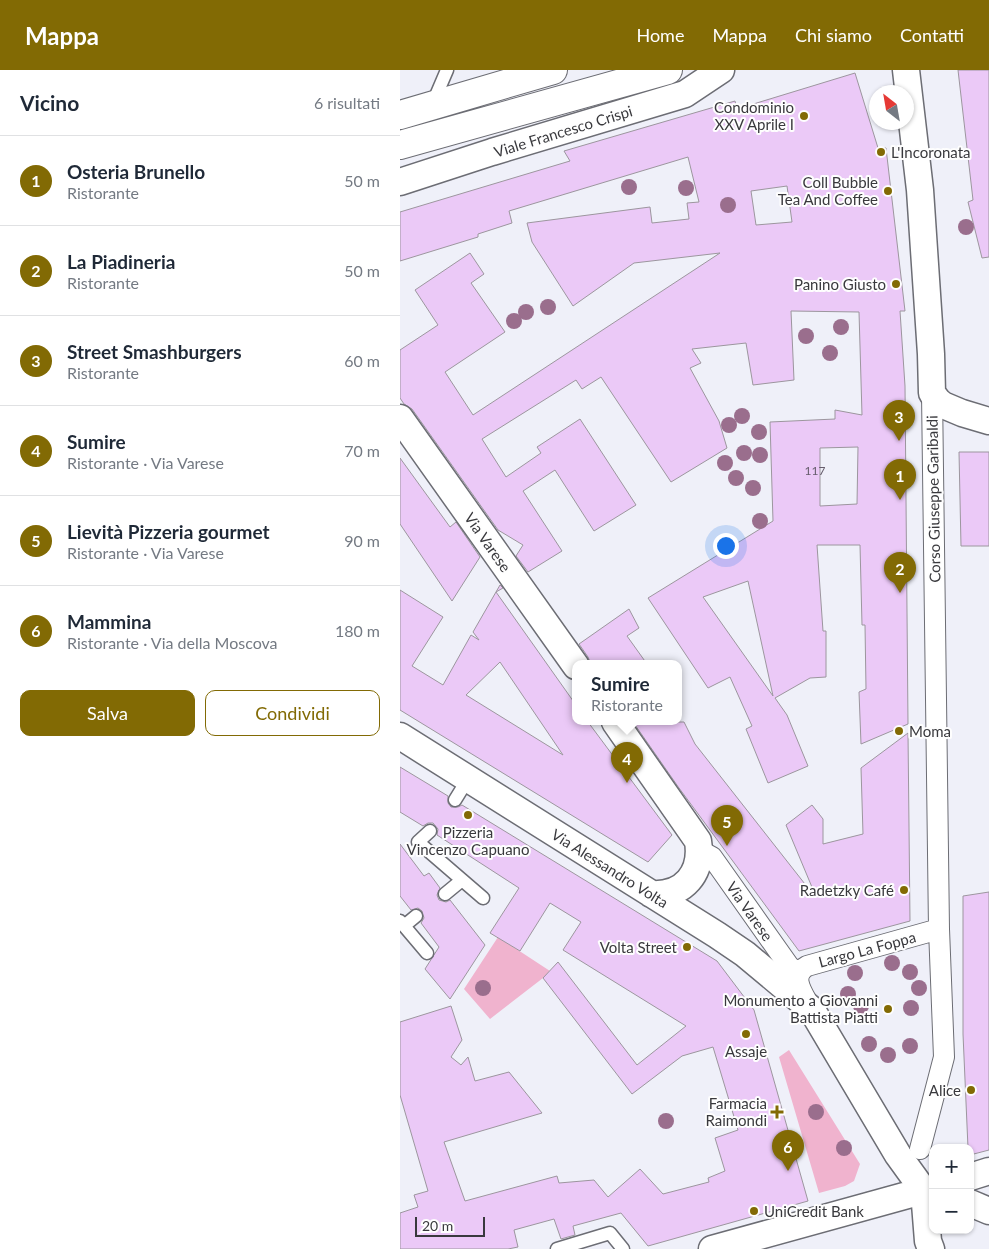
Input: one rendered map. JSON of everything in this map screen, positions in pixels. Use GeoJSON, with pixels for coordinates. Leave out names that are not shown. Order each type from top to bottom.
{"type":"FeatureCollection","features":[{"type":"Feature","properties":{"kind":"main road"},"geometry":{"type":"LineString","coordinates":[[400,115],[554,70]]}},
{"type":"Feature","properties":{"kind":"main road","name":"Viale Francesco Crispi"},"geometry":{"type":"LineString","coordinates":[[400,145],[668,70]]}},
{"type":"Feature","properties":{"kind":"street","name":"Viale Francesco Crispi"},"geometry":{"type":"LineString","coordinates":[[400,182],[492,152],[685,94],[721,70]]}},
{"type":"Feature","properties":{"kind":"street","name":"Corso Giuseppe Garibaldi"},"geometry":{"type":"LineString","coordinates":[[906,70],[920,190],[931,354],[939,929]]}},
{"type":"Feature","properties":{"kind":"street"},"geometry":{"type":"LineString","coordinates":[[932,393],[938,402],[943,405],[962,414],[989,421]]}},
{"type":"Feature","properties":{"kind":"street","name":"Via Varese"},"geometry":{"type":"LineString","coordinates":[[400,418],[572,660]]}},
{"type":"Feature","properties":{"kind":"street","name":"Via Varese"},"geometry":{"type":"LineString","coordinates":[[617,725],[693,832],[700,850],[712,857],[789,966],[799,974]]}},
{"type":"Feature","properties":{"kind":"street","name":"Via Alessandro Volta"},"geometry":{"type":"LineString","coordinates":[[400,736],[461,789],[651,894],[731,944],[812,1010]]}},
{"type":"Feature","properties":{"kind":"street"},"geometry":{"type":"LineString","coordinates":[[651,894],[675,891],[689,880],[697,866],[700,850]]}},
{"type":"Feature","properties":{"kind":"street","name":"Largo La Foppa"},"geometry":{"type":"LineString","coordinates":[[920,1149],[944,1057],[939,929],[815,962],[803,968],[799,974],[799,986],[812,1010],[898,1155],[929,1190]]}},
{"type":"Feature","properties":{"kind":"street"},"geometry":{"type":"LineString","coordinates":[[974,1176],[989,1171]]}},
{"type":"Feature","properties":{"kind":"street"},"geometry":{"type":"LineString","coordinates":[[712,1249],[929,1191]]}},
{"type":"Feature","properties":{"kind":"street"},"geometry":{"type":"LineString","coordinates":[[974,1205],[989,1211]]}},
{"type":"Feature","properties":{"kind":"street"},"geometry":{"type":"LineString","coordinates":[[929,1216],[928,1241],[931,1249]]}},
{"type":"Feature","properties":{"kind":"lane"},"geometry":{"type":"LineString","coordinates":[[432,106],[447,70]]}},
{"type":"Feature","properties":{"kind":"lane"},"geometry":{"type":"LineString","coordinates":[[430,831],[418,842],[483,898]]}},
{"type":"Feature","properties":{"kind":"lane"},"geometry":{"type":"LineString","coordinates":[[445,894],[462,880]]}},
{"type":"Feature","properties":{"kind":"lane"},"geometry":{"type":"LineString","coordinates":[[416,916],[402,924],[426,953]]}},
{"type":"Feature","properties":{"kind":"lane"},"geometry":{"type":"LineString","coordinates":[[557,1249],[610,1233],[623,1249]]}},
{"type":"Feature","properties":{"kind":"shaded area"},"geometry":{"type":"Polygon","coordinates":[[[498,937],[550,971],[490,1019],[464,989],[498,937]]]}},
{"type":"Feature","properties":{"kind":"shaded area"},"geometry":{"type":"Polygon","coordinates":[[[789,1050],[860,1164],[854,1181],[845,1186],[819,1193],[779,1057],[789,1050]]]}},
{"type":"Feature","properties":{"kind":"building"},"geometry":{"type":"Polygon","coordinates":[[[958,70],[989,70],[989,257],[982,258],[968,202],[973,200],[958,70]]]}},
{"type":"Feature","properties":{"kind":"building"},"geometry":{"type":"Polygon","coordinates":[[[855,73],[869,119],[869,130],[872,130],[878,148],[886,148],[905,311],[900,311],[905,386],[908,724],[861,744],[859,692],[866,689],[865,625],[862,625],[860,545],[817,545],[823,631],[826,631],[826,677],[810,678],[775,698],[787,715],[808,766],[768,783],[746,729],[752,726],[730,677],[708,688],[648,598],[773,521],[770,422],[835,419],[835,410],[862,415],[859,312],[791,311],[794,380],[753,385],[746,343],[692,349],[701,363],[690,368],[719,421],[727,448],[671,482],[601,377],[582,389],[576,380],[482,439],[506,477],[541,453],[537,447],[580,419],[636,505],[594,531],[555,470],[523,491],[562,551],[528,572],[516,556],[523,545],[498,530],[412,409],[404,404],[400,398],[400,350],[438,325],[415,290],[470,253],[484,274],[471,283],[505,332],[445,372],[473,415],[720,253],[634,263],[573,306],[532,242],[527,223],[650,207],[652,223],[689,219],[687,203],[699,202],[688,157],[509,211],[512,223],[478,234],[478,237],[400,261],[400,212],[570,161],[564,151],[735,101],[737,109],[855,73]],[[787,186],[751,191],[756,225],[792,222],[787,186]],[[858,447],[820,448],[820,506],[857,504],[858,447]],[[748,581],[703,597],[773,696],[748,581]]]}},
{"type":"Feature","properties":{"kind":"building"},"geometry":{"type":"Polygon","coordinates":[[[959,452],[989,452],[989,546],[961,546],[959,452]]]}},
{"type":"Feature","properties":{"kind":"building"},"geometry":{"type":"Polygon","coordinates":[[[400,458],[450,527],[456,522],[480,557],[452,601],[400,524],[400,458]]]}},
{"type":"Feature","properties":{"kind":"building"},"geometry":{"type":"Polygon","coordinates":[[[500,585],[503,588],[496,592],[572,699],[572,725],[590,725],[672,835],[648,862],[400,710],[400,590],[443,617],[412,666],[443,685],[471,635],[479,640],[473,632],[500,585]],[[500,662],[466,695],[563,755],[500,662]]]}},
{"type":"Feature","properties":{"kind":"building"},"geometry":{"type":"Polygon","coordinates":[[[629,609],[639,628],[627,636],[644,660],[589,660],[579,644],[629,609]]]}},
{"type":"Feature","properties":{"kind":"building"},"geometry":{"type":"Polygon","coordinates":[[[682,722],[684,722],[695,744],[812,893],[814,892],[786,825],[812,805],[823,819],[823,844],[863,834],[861,768],[908,733],[910,921],[799,951],[635,725],[682,725],[682,722]]]}},
{"type":"Feature","properties":{"kind":"building"},"geometry":{"type":"Polygon","coordinates":[[[400,767],[448,796],[448,803],[451,807],[462,805],[717,961],[754,1010],[808,1201],[648,1246],[621,1213],[573,1226],[575,1235],[561,1239],[554,1219],[514,1230],[518,1247],[508,1249],[400,1249],[400,1213],[418,1207],[414,1195],[428,1191],[400,1095],[400,1022],[451,1006],[462,1040],[451,1057],[461,1065],[468,1057],[475,1081],[509,1072],[542,1113],[444,1142],[465,1201],[557,1176],[559,1183],[594,1180],[608,1197],[640,1169],[663,1194],[709,1182],[708,1178],[725,1171],[715,1138],[738,1130],[713,1047],[682,1056],[632,1094],[543,978],[558,962],[637,1065],[686,1026],[563,950],[581,922],[550,903],[520,951],[490,933],[519,888],[437,835],[438,829],[433,823],[423,826],[400,812],[400,767]]]}},
{"type":"Feature","properties":{"kind":"building"},"geometry":{"type":"Polygon","coordinates":[[[400,844],[424,876],[429,873],[440,888],[437,895],[439,900],[446,902],[450,900],[485,945],[450,999],[425,969],[439,947],[421,923],[424,918],[422,911],[418,908],[411,910],[400,896],[400,844]]]}},
{"type":"Feature","properties":{"kind":"building"},"geometry":{"type":"Polygon","coordinates":[[[989,892],[989,1150],[974,1154],[974,1144],[968,1144],[963,1034],[963,896],[989,892]]]}},
{"type":"Feature","properties":{"kind":"place","name":"Condominio XXV Aprile I"},"geometry":{"type":"Point","coordinates":[804,116]}},
{"type":"Feature","properties":{"kind":"place","name":"L'Incoronata"},"geometry":{"type":"Point","coordinates":[881,152]}},
{"type":"Feature","properties":{"kind":"place","name":"Coll Bubble Tea And Coffee"},"geometry":{"type":"Point","coordinates":[888,191]}},
{"type":"Feature","properties":{"kind":"place","name":"Panino Giusto"},"geometry":{"type":"Point","coordinates":[896,284]}},
{"type":"Feature","properties":{"kind":"place","name":"Street Smashburgers"},"geometry":{"type":"Point","coordinates":[899,441]}},
{"type":"Feature","properties":{"kind":"place","name":"Osteria Brunello"},"geometry":{"type":"Point","coordinates":[900,500]}},
{"type":"Feature","properties":{"kind":"place","name":"La Piadineria"},"geometry":{"type":"Point","coordinates":[900,593]}},
{"type":"Feature","properties":{"kind":"place","name":"Moma"},"geometry":{"type":"Point","coordinates":[899,731]}},
{"type":"Feature","properties":{"kind":"place","name":"Sumire"},"geometry":{"type":"Point","coordinates":[627,783]}},
{"type":"Feature","properties":{"kind":"place","name":"Pizzeria Vincenzo Capuano"},"geometry":{"type":"Point","coordinates":[468,815]}},
{"type":"Feature","properties":{"kind":"place","name":"Lievità Pizzeria gourmet"},"geometry":{"type":"Point","coordinates":[727,846]}},
{"type":"Feature","properties":{"kind":"place","name":"Radetzky Café"},"geometry":{"type":"Point","coordinates":[904,890]}},
{"type":"Feature","properties":{"kind":"place","name":"Volta Street"},"geometry":{"type":"Point","coordinates":[687,947]}},
{"type":"Feature","properties":{"kind":"place","name":"Monumento a Giovanni Battista Piatti"},"geometry":{"type":"Point","coordinates":[888,1009]}},
{"type":"Feature","properties":{"kind":"place","name":"Assaje"},"geometry":{"type":"Point","coordinates":[746,1034]}},
{"type":"Feature","properties":{"kind":"place","name":"Alice"},"geometry":{"type":"Point","coordinates":[971,1090]}},
{"type":"Feature","properties":{"kind":"place","name":"Farmacia Raimondi"},"geometry":{"type":"Point","coordinates":[777,1112]}},
{"type":"Feature","properties":{"kind":"place","name":"Mammina"},"geometry":{"type":"Point","coordinates":[788,1171]}},
{"type":"Feature","properties":{"kind":"place","name":"UniCredit Bank"},"geometry":{"type":"Point","coordinates":[754,1211]}}]}
